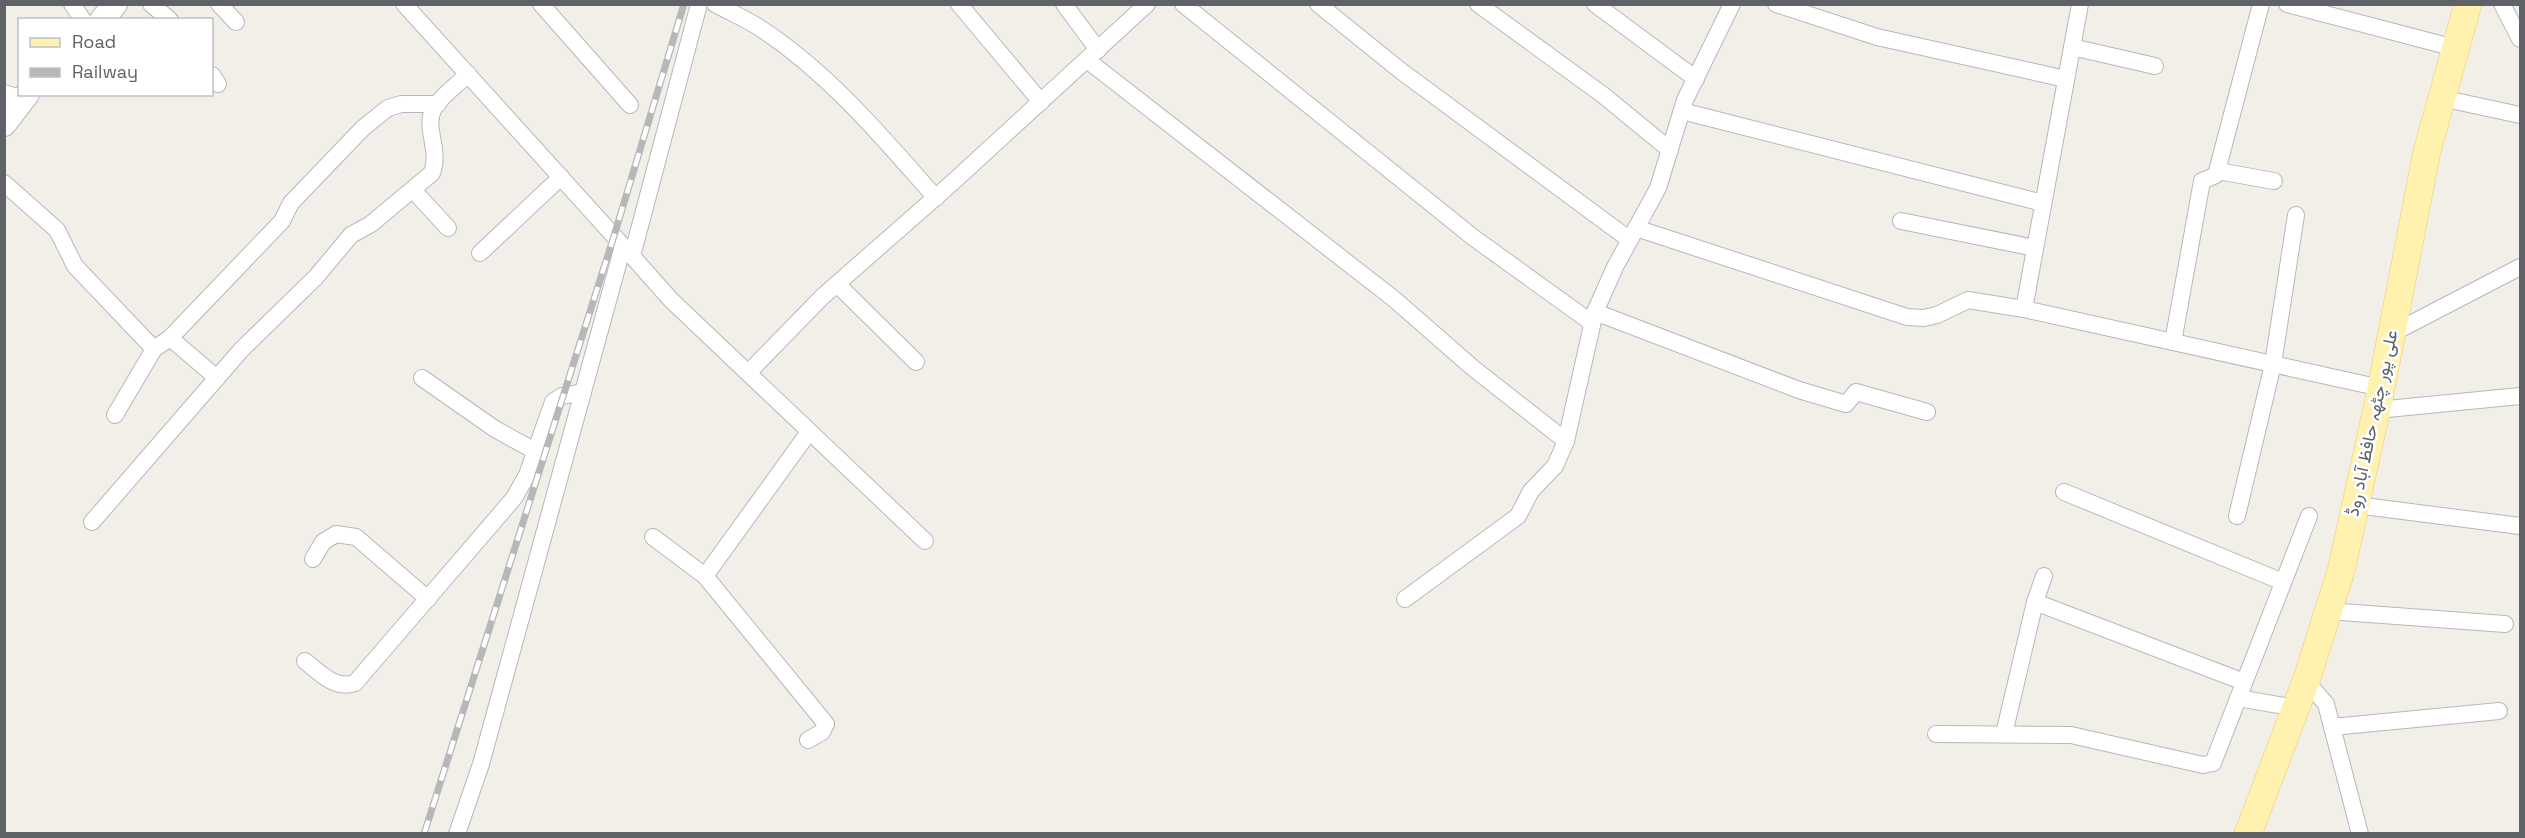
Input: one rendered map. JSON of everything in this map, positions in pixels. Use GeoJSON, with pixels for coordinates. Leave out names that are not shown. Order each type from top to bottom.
{"type":"FeatureCollection","features":[{"type":"Feature","properties":{"kind":"main road","name":"علی پور چٹھہ حافظ آباد روڈ"},"geometry":{"type":"LineString","coordinates":[[2248,834],[2306,681],[2340,571],[2379,399],[2427,151],[2455,48],[2473,8]]}},
{"type":"Feature","properties":{"kind":"street"},"geometry":{"type":"LineString","coordinates":[[72,4],[82,18]]}},
{"type":"Feature","properties":{"kind":"street"},"geometry":{"type":"LineString","coordinates":[[104,18],[115,4]]}},
{"type":"Feature","properties":{"kind":"street"},"geometry":{"type":"LineString","coordinates":[[151,4],[168,18]]}},
{"type":"Feature","properties":{"kind":"street"},"geometry":{"type":"LineString","coordinates":[[219,4],[236,22]]}},
{"type":"Feature","properties":{"kind":"street"},"geometry":{"type":"LineString","coordinates":[[404,4],[671,300],[925,542]]}},
{"type":"Feature","properties":{"kind":"street"},"geometry":{"type":"LineString","coordinates":[[541,4],[630,105]]}},
{"type":"Feature","properties":{"kind":"street"},"geometry":{"type":"LineString","coordinates":[[457,834],[481,764],[583,392],[699,4]]}},
{"type":"Feature","properties":{"kind":"street"},"geometry":{"type":"LineString","coordinates":[[715,4],[760,28],[819,74],[863,116],[936,198]]}},
{"type":"Feature","properties":{"kind":"street"},"geometry":{"type":"LineString","coordinates":[[959,4],[1041,102]]}},
{"type":"Feature","properties":{"kind":"street"},"geometry":{"type":"LineString","coordinates":[[749,372],[837,284],[936,198],[1148,4]]}},
{"type":"Feature","properties":{"kind":"street"},"geometry":{"type":"LineString","coordinates":[[1183,4],[1474,238],[1594,317],[1846,405],[1856,392],[1927,412]]}},
{"type":"Feature","properties":{"kind":"street"},"geometry":{"type":"LineString","coordinates":[[1318,4],[1401,71],[1633,234],[1907,317],[1924,318],[1937,315],[1968,300],[2024,309],[2273,364],[2379,399],[2520,396]]}},
{"type":"Feature","properties":{"kind":"street"},"geometry":{"type":"LineString","coordinates":[[1479,4],[1603,95],[1670,150]]}},
{"type":"Feature","properties":{"kind":"street"},"geometry":{"type":"LineString","coordinates":[[1595,4],[1696,79]]}},
{"type":"Feature","properties":{"kind":"street"},"geometry":{"type":"LineString","coordinates":[[1405,599],[1518,516],[1531,491],[1555,466],[1566,441],[1594,317],[1633,234],[1658,188],[1682,111],[1732,4]]}},
{"type":"Feature","properties":{"kind":"street"},"geometry":{"type":"LineString","coordinates":[[1776,4],[1877,37],[2066,80]]}},
{"type":"Feature","properties":{"kind":"street"},"geometry":{"type":"LineString","coordinates":[[2024,309],[2080,4]]}},
{"type":"Feature","properties":{"kind":"street"},"geometry":{"type":"LineString","coordinates":[[2174,342],[2202,181],[2217,176],[2261,4]]}},
{"type":"Feature","properties":{"kind":"street"},"geometry":{"type":"LineString","coordinates":[[2287,4],[2455,48]]}},
{"type":"Feature","properties":{"kind":"street"},"geometry":{"type":"LineString","coordinates":[[2502,4],[2520,39]]}},
{"type":"Feature","properties":{"kind":"street"},"geometry":{"type":"LineString","coordinates":[[1062,6],[1092,55],[1394,298],[1473,368],[1566,441]]}},
{"type":"Feature","properties":{"kind":"street"},"geometry":{"type":"LineString","coordinates":[[2072,46],[2155,66]]}},
{"type":"Feature","properties":{"kind":"street"},"geometry":{"type":"LineString","coordinates":[[92,522],[243,349],[316,277],[351,235],[371,224],[432,173],[436,162],[435,146],[429,124],[433,109],[468,74]]}},
{"type":"Feature","properties":{"kind":"street"},"geometry":{"type":"LineString","coordinates":[[4,124],[18,95]]}},
{"type":"Feature","properties":{"kind":"street"},"geometry":{"type":"LineString","coordinates":[[2441,98],[2520,115]]}},
{"type":"Feature","properties":{"kind":"street"},"geometry":{"type":"LineString","coordinates":[[115,415],[154,349],[170,338],[282,221],[291,203],[363,128],[388,108],[401,104],[438,104]]}},
{"type":"Feature","properties":{"kind":"street"},"geometry":{"type":"LineString","coordinates":[[1682,111],[2043,203]]}},
{"type":"Feature","properties":{"kind":"street"},"geometry":{"type":"LineString","coordinates":[[2218,171],[2274,181]]}},
{"type":"Feature","properties":{"kind":"street"},"geometry":{"type":"LineString","coordinates":[[480,253],[561,177]]}},
{"type":"Feature","properties":{"kind":"street"},"geometry":{"type":"LineString","coordinates":[[4,183],[57,230],[75,266],[154,349]]}},
{"type":"Feature","properties":{"kind":"street"},"geometry":{"type":"LineString","coordinates":[[413,190],[448,228]]}},
{"type":"Feature","properties":{"kind":"street"},"geometry":{"type":"LineString","coordinates":[[2237,516],[2273,364],[2296,215]]}},
{"type":"Feature","properties":{"kind":"street"},"geometry":{"type":"LineString","coordinates":[[1901,221],[2035,248]]}},
{"type":"Feature","properties":{"kind":"street"},"geometry":{"type":"LineString","coordinates":[[2391,334],[2520,267]]}},
{"type":"Feature","properties":{"kind":"street"},"geometry":{"type":"LineString","coordinates":[[837,284],[916,362]]}},
{"type":"Feature","properties":{"kind":"street"},"geometry":{"type":"LineString","coordinates":[[170,338],[217,378]]}},
{"type":"Feature","properties":{"kind":"street"},"geometry":{"type":"LineString","coordinates":[[422,378],[495,429],[536,451]]}},
{"type":"Feature","properties":{"kind":"street"},"geometry":{"type":"LineString","coordinates":[[305,661],[332,682],[343,686],[355,683],[514,498],[536,451],[553,402],[562,396],[583,392]]}},
{"type":"Feature","properties":{"kind":"street"},"geometry":{"type":"LineString","coordinates":[[705,576],[809,432]]}},
{"type":"Feature","properties":{"kind":"street"},"geometry":{"type":"LineString","coordinates":[[2064,492],[2283,582]]}},
{"type":"Feature","properties":{"kind":"street"},"geometry":{"type":"LineString","coordinates":[[2356,505],[2520,526]]}},
{"type":"Feature","properties":{"kind":"street"},"geometry":{"type":"LineString","coordinates":[[1936,734],[2071,735],[2203,765],[2213,763],[2309,516]]}},
{"type":"Feature","properties":{"kind":"street"},"geometry":{"type":"LineString","coordinates":[[313,559],[323,542],[336,534],[356,537],[428,599]]}},
{"type":"Feature","properties":{"kind":"street"},"geometry":{"type":"LineString","coordinates":[[653,537],[705,576],[826,724],[822,732],[808,740]]}},
{"type":"Feature","properties":{"kind":"street"},"geometry":{"type":"LineString","coordinates":[[2004,734],[2035,602],[2044,576]]}},
{"type":"Feature","properties":{"kind":"street"},"geometry":{"type":"LineString","coordinates":[[2035,602],[2244,682]]}},
{"type":"Feature","properties":{"kind":"street"},"geometry":{"type":"LineString","coordinates":[[2328,611],[2505,624]]}},
{"type":"Feature","properties":{"kind":"street"},"geometry":{"type":"LineString","coordinates":[[2306,681],[2326,704],[2360,834]]}},
{"type":"Feature","properties":{"kind":"street"},"geometry":{"type":"LineString","coordinates":[[2238,698],[2296,708]]}},
{"type":"Feature","properties":{"kind":"street"},"geometry":{"type":"LineString","coordinates":[[2332,727],[2499,711]]}},
{"type":"Feature","properties":{"kind":"railway"},"geometry":{"type":"LineString","coordinates":[[424,834],[614,236],[684,4]]}}]}
